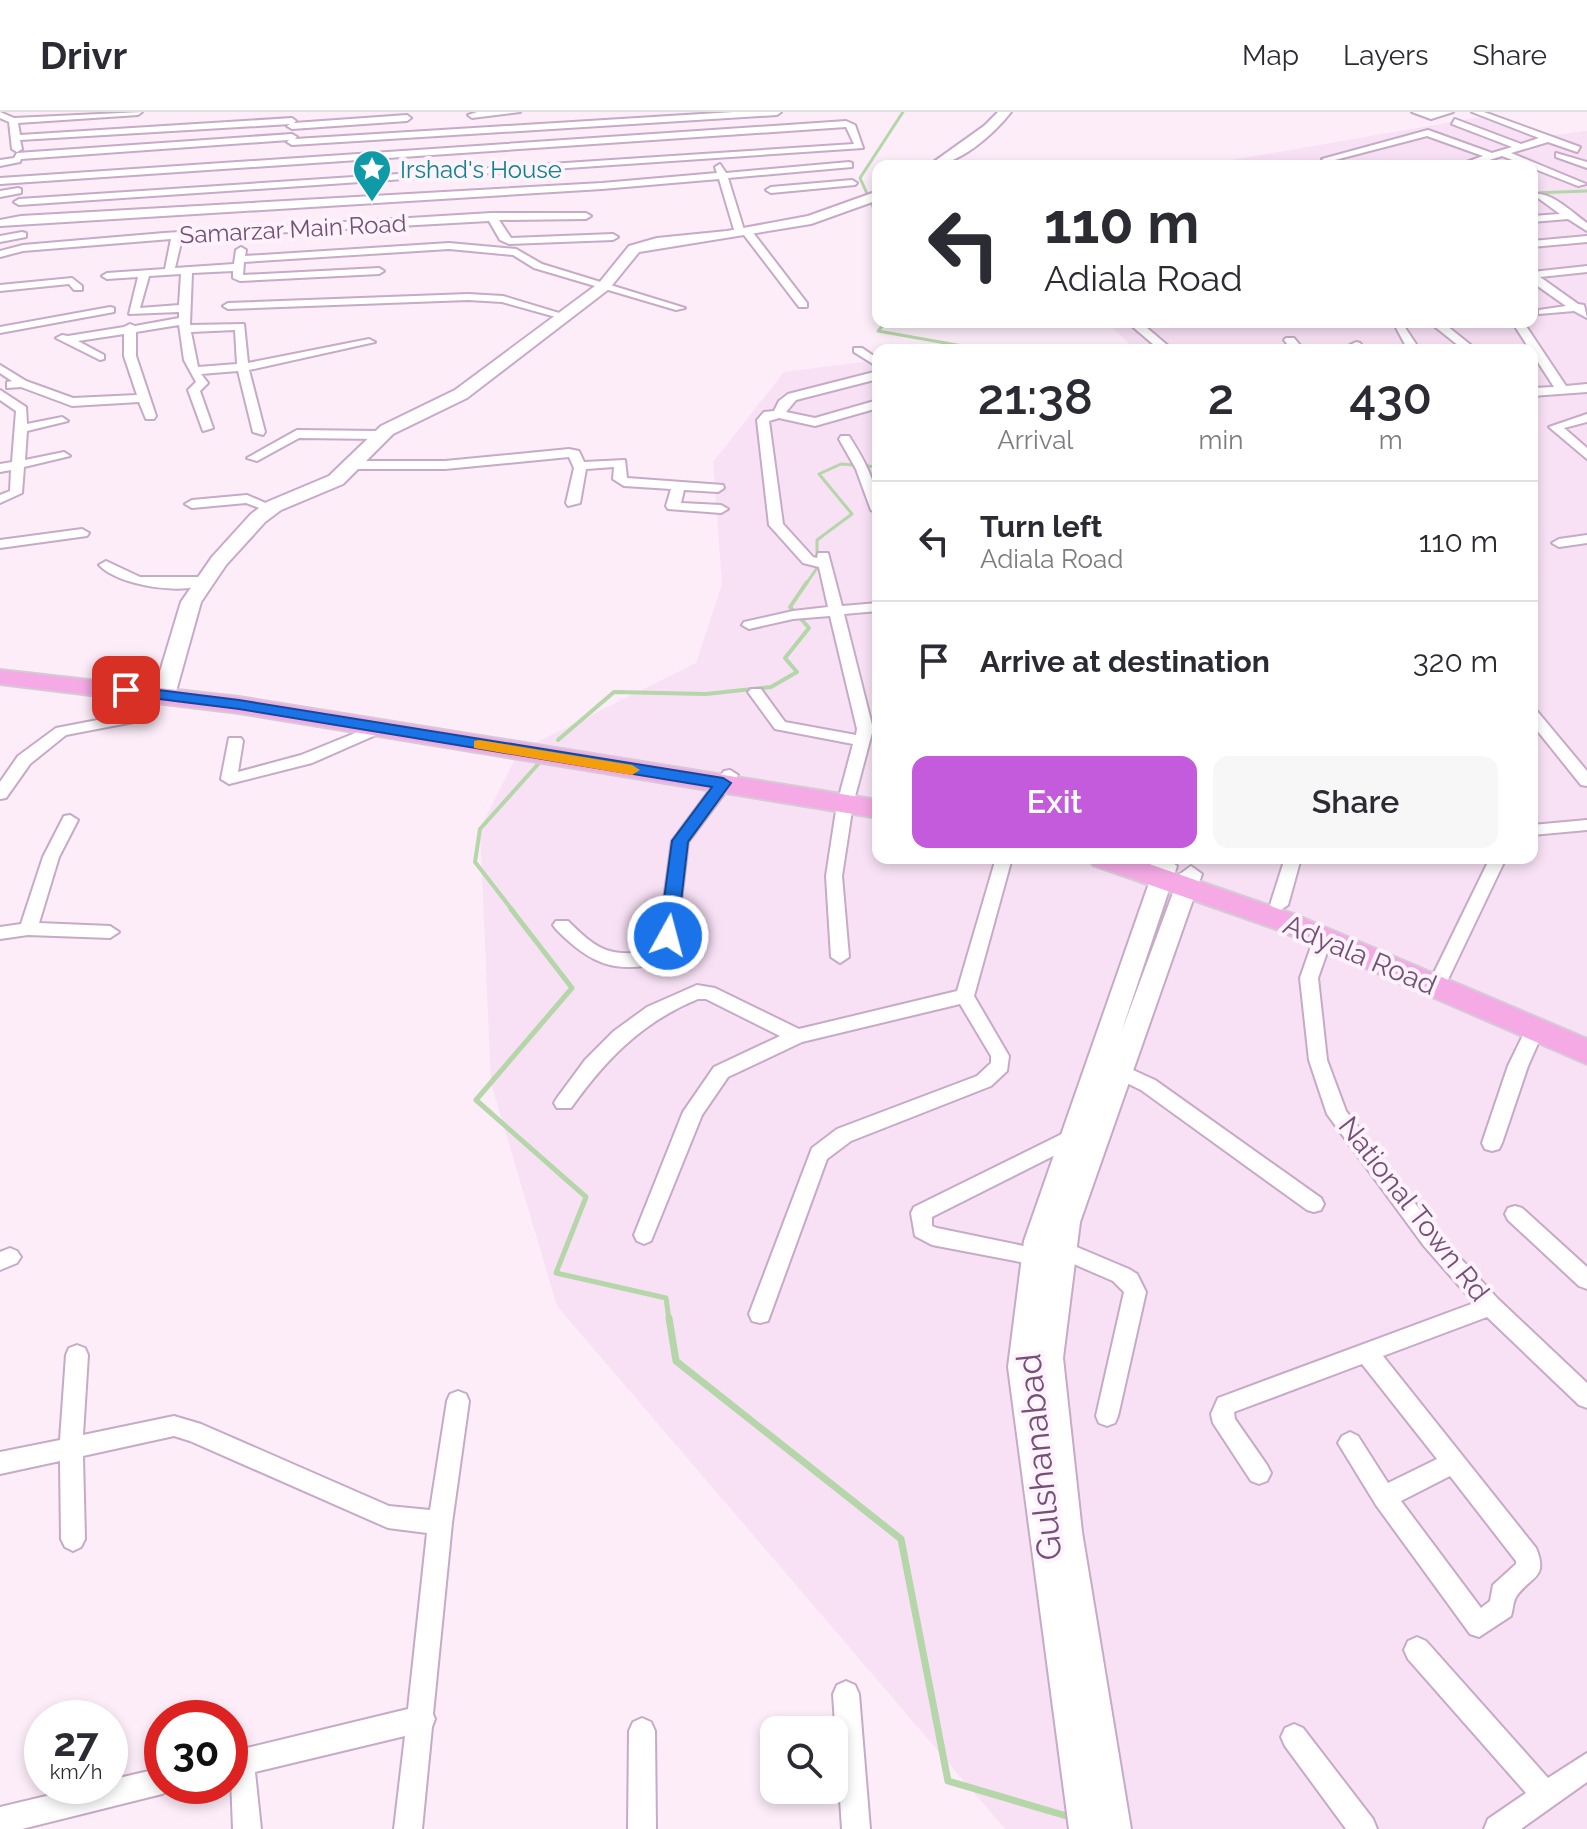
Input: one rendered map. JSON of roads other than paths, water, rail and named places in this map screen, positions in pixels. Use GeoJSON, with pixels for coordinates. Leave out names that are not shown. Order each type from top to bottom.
{"type":"FeatureCollection","features":[{"type":"Feature","properties":{"kind":"main road"},"geometry":{"type":"LineString","coordinates":[[944,160],[989,129],[1005,112]]}},
{"type":"Feature","properties":{"kind":"main road"},"geometry":{"type":"LineString","coordinates":[[163,692],[185,616],[204,581],[258,518],[270,508],[336,480],[379,435],[453,399],[604,286],[627,255],[641,246],[811,220],[867,200]]}},
{"type":"Feature","properties":{"kind":"main road"},"geometry":{"type":"LineString","coordinates":[[0,669],[846,799],[872,800]]}},
{"type":"Feature","properties":{"kind":"main road"},"geometry":{"type":"LineString","coordinates":[[0,677],[163,692],[380,728],[726,779]]}},
{"type":"Feature","properties":{"kind":"main road"},"geometry":{"type":"LineString","coordinates":[[846,799],[872,807]]}},
{"type":"Feature","properties":{"kind":"main road"},"geometry":{"type":"LineString","coordinates":[[1155,867],[1279,905],[1438,980],[1587,1037]]}},
{"type":"Feature","properties":{"kind":"main road","name":"Adyala Road"},"geometry":{"type":"LineString","coordinates":[[1155,867],[1323,938],[1438,980],[1535,1030],[1587,1052]]}},
{"type":"Feature","properties":{"kind":"street"},"geometry":{"type":"LineString","coordinates":[[0,130],[10,126],[138,112]]}},
{"type":"Feature","properties":{"kind":"street"},"geometry":{"type":"LineString","coordinates":[[472,115],[516,112]]}},
{"type":"Feature","properties":{"kind":"street"},"geometry":{"type":"LineString","coordinates":[[0,163],[17,158],[217,143],[499,129],[661,116],[777,112]]}},
{"type":"Feature","properties":{"kind":"street"},"geometry":{"type":"LineString","coordinates":[[1416,112],[1431,116],[1449,112]]}},
{"type":"Feature","properties":{"kind":"street"},"geometry":{"type":"LineString","coordinates":[[1476,112],[1582,148]]}},
{"type":"Feature","properties":{"kind":"street"},"geometry":{"type":"LineString","coordinates":[[496,113],[513,170]]}},
{"type":"Feature","properties":{"kind":"street"},"geometry":{"type":"LineString","coordinates":[[203,234],[216,165],[218,126],[215,114]]}},
{"type":"Feature","properties":{"kind":"street"},"geometry":{"type":"LineString","coordinates":[[694,115],[724,176],[744,232],[803,305]]}},
{"type":"Feature","properties":{"kind":"street"},"geometry":{"type":"LineString","coordinates":[[661,116],[690,179]]}},
{"type":"Feature","properties":{"kind":"street"},"geometry":{"type":"LineString","coordinates":[[10,126],[218,126],[292,120],[407,118]]}},
{"type":"Feature","properties":{"kind":"street"},"geometry":{"type":"LineString","coordinates":[[292,120],[292,184]]}},
{"type":"Feature","properties":{"kind":"street"},"geometry":{"type":"LineString","coordinates":[[1455,122],[1521,147]]}},
{"type":"Feature","properties":{"kind":"street"},"geometry":{"type":"LineString","coordinates":[[0,181],[846,124],[850,125],[860,146],[715,158],[17,201],[0,194]]}},
{"type":"Feature","properties":{"kind":"street"},"geometry":{"type":"LineString","coordinates":[[0,145],[10,126]]}},
{"type":"Feature","properties":{"kind":"street"},"geometry":{"type":"LineString","coordinates":[[10,126],[17,158],[17,201],[23,248]]}},
{"type":"Feature","properties":{"kind":"street"},"geometry":{"type":"LineString","coordinates":[[1329,160],[1428,133],[1516,160]]}},
{"type":"Feature","properties":{"kind":"street"},"geometry":{"type":"LineString","coordinates":[[1482,160],[1550,138]]}},
{"type":"Feature","properties":{"kind":"street"},"geometry":{"type":"LineString","coordinates":[[851,148],[849,165],[852,183],[867,200]]}},
{"type":"Feature","properties":{"kind":"street"},"geometry":{"type":"LineString","coordinates":[[1538,162],[1582,148]]}},
{"type":"Feature","properties":{"kind":"street"},"geometry":{"type":"LineString","coordinates":[[1559,155],[1587,165]]}},
{"type":"Feature","properties":{"kind":"street"},"geometry":{"type":"LineString","coordinates":[[0,223],[690,179],[849,165]]}},
{"type":"Feature","properties":{"kind":"street"},"geometry":{"type":"LineString","coordinates":[[1538,167],[1581,184]]}},
{"type":"Feature","properties":{"kind":"street"},"geometry":{"type":"LineString","coordinates":[[1538,175],[1551,171]]}},
{"type":"Feature","properties":{"kind":"street"},"geometry":{"type":"LineString","coordinates":[[771,190],[852,183]]}},
{"type":"Feature","properties":{"kind":"street"},"geometry":{"type":"LineString","coordinates":[[1541,196],[1587,228]]}},
{"type":"Feature","properties":{"kind":"street"},"geometry":{"type":"LineString","coordinates":[[1538,219],[1587,214]]}},
{"type":"Feature","properties":{"kind":"street"},"geometry":{"type":"LineString","coordinates":[[491,216],[509,241],[613,237]]}},
{"type":"Feature","properties":{"kind":"street","name":"Samarzar Main Road"},"geometry":{"type":"LineString","coordinates":[[0,254],[23,248],[243,231],[491,216],[586,216]]}},
{"type":"Feature","properties":{"kind":"street"},"geometry":{"type":"LineString","coordinates":[[243,231],[238,277],[329,269],[379,271]]}},
{"type":"Feature","properties":{"kind":"street"},"geometry":{"type":"LineString","coordinates":[[0,239],[22,235]]}},
{"type":"Feature","properties":{"kind":"street"},"geometry":{"type":"LineString","coordinates":[[169,273],[177,236]]}},
{"type":"Feature","properties":{"kind":"street"},"geometry":{"type":"LineString","coordinates":[[1538,243],[1587,239]]}},
{"type":"Feature","properties":{"kind":"street"},"geometry":{"type":"LineString","coordinates":[[107,276],[187,271],[267,257],[449,246],[516,252],[538,266],[680,308]]}},
{"type":"Feature","properties":{"kind":"street"},"geometry":{"type":"LineString","coordinates":[[264,277],[267,257]]}},
{"type":"Feature","properties":{"kind":"street"},"geometry":{"type":"LineString","coordinates":[[329,269],[329,302]]}},
{"type":"Feature","properties":{"kind":"street"},"geometry":{"type":"LineString","coordinates":[[1538,275],[1587,269]]}},
{"type":"Feature","properties":{"kind":"street"},"geometry":{"type":"LineString","coordinates":[[187,271],[184,319],[202,386],[195,391],[207,428]]}},
{"type":"Feature","properties":{"kind":"street"},"geometry":{"type":"LineString","coordinates":[[144,274],[133,312],[240,326],[243,368],[259,432]]}},
{"type":"Feature","properties":{"kind":"street"},"geometry":{"type":"LineString","coordinates":[[1538,280],[1584,310]]}},
{"type":"Feature","properties":{"kind":"street"},"geometry":{"type":"LineString","coordinates":[[0,288],[72,281],[78,288]]}},
{"type":"Feature","properties":{"kind":"street"},"geometry":{"type":"LineString","coordinates":[[228,306],[468,297],[503,299],[563,316]]}},
{"type":"Feature","properties":{"kind":"street"},"geometry":{"type":"LineString","coordinates":[[0,330],[110,310]]}},
{"type":"Feature","properties":{"kind":"street"},"geometry":{"type":"LineString","coordinates":[[1543,312],[1584,310]]}},
{"type":"Feature","properties":{"kind":"street"},"geometry":{"type":"LineString","coordinates":[[66,340],[184,319]]}},
{"type":"Feature","properties":{"kind":"street"},"geometry":{"type":"LineString","coordinates":[[35,325],[100,357]]}},
{"type":"Feature","properties":{"kind":"street"},"geometry":{"type":"LineString","coordinates":[[130,327],[130,356],[150,416]]}},
{"type":"Feature","properties":{"kind":"street"},"geometry":{"type":"LineString","coordinates":[[1140,328],[1160,344]]}},
{"type":"Feature","properties":{"kind":"street"},"geometry":{"type":"LineString","coordinates":[[1443,328],[1463,344]]}},
{"type":"Feature","properties":{"kind":"street"},"geometry":{"type":"LineString","coordinates":[[196,371],[243,368],[369,342]]}},
{"type":"Feature","properties":{"kind":"street"},"geometry":{"type":"LineString","coordinates":[[858,350],[872,360]]}},
{"type":"Feature","properties":{"kind":"street"},"geometry":{"type":"LineString","coordinates":[[1538,353],[1563,391]]}},
{"type":"Feature","properties":{"kind":"street"},"geometry":{"type":"LineString","coordinates":[[0,368],[22,383],[72,402],[144,398]]}},
{"type":"Feature","properties":{"kind":"street"},"geometry":{"type":"LineString","coordinates":[[779,414],[792,397],[872,377]]}},
{"type":"Feature","properties":{"kind":"street"},"geometry":{"type":"LineString","coordinates":[[0,388],[22,383]]}},
{"type":"Feature","properties":{"kind":"street"},"geometry":{"type":"LineString","coordinates":[[1538,392],[1586,389]]}},
{"type":"Feature","properties":{"kind":"street"},"geometry":{"type":"LineString","coordinates":[[0,394],[22,410]]}},
{"type":"Feature","properties":{"kind":"street"},"geometry":{"type":"LineString","coordinates":[[840,957],[834,876],[846,799],[868,735],[824,560],[808,560],[776,525],[763,420],[768,415],[779,414],[815,422],[872,406]]}},
{"type":"Feature","properties":{"kind":"street"},"geometry":{"type":"LineString","coordinates":[[0,414],[22,410]]}},
{"type":"Feature","properties":{"kind":"street"},"geometry":{"type":"LineString","coordinates":[[0,499],[16,493],[16,435],[22,410]]}},
{"type":"Feature","properties":{"kind":"street"},"geometry":{"type":"LineString","coordinates":[[1587,418],[1555,427],[1587,455]]}},
{"type":"Feature","properties":{"kind":"street"},"geometry":{"type":"LineString","coordinates":[[16,435],[62,421]]}},
{"type":"Feature","properties":{"kind":"street"},"geometry":{"type":"LineString","coordinates":[[253,458],[297,434],[379,435]]}},
{"type":"Feature","properties":{"kind":"street"},"geometry":{"type":"LineString","coordinates":[[845,439],[872,495]]}},
{"type":"Feature","properties":{"kind":"street"},"geometry":{"type":"LineString","coordinates":[[350,465],[445,465],[575,454],[579,466],[573,503]]}},
{"type":"Feature","properties":{"kind":"street"},"geometry":{"type":"LineString","coordinates":[[0,468],[64,456]]}},
{"type":"Feature","properties":{"kind":"street"},"geometry":{"type":"LineString","coordinates":[[579,466],[621,463],[620,481],[718,488]]}},
{"type":"Feature","properties":{"kind":"street"},"geometry":{"type":"LineString","coordinates":[[679,485],[673,506],[721,509]]}},
{"type":"Feature","properties":{"kind":"street"},"geometry":{"type":"LineString","coordinates":[[192,504],[247,499],[270,508]]}},
{"type":"Feature","properties":{"kind":"street"},"geometry":{"type":"LineString","coordinates":[[0,544],[82,533]]}},
{"type":"Feature","properties":{"kind":"street"},"geometry":{"type":"LineString","coordinates":[[1559,543],[1587,539]]}},
{"type":"Feature","properties":{"kind":"street"},"geometry":{"type":"LineString","coordinates":[[106,565],[119,576],[136,581],[204,581]]}},
{"type":"Feature","properties":{"kind":"street"},"geometry":{"type":"LineString","coordinates":[[749,625],[872,608]]}},
{"type":"Feature","properties":{"kind":"street"},"geometry":{"type":"LineString","coordinates":[[0,794],[24,760],[61,731],[139,717],[163,692]]}},
{"type":"Feature","properties":{"kind":"street"},"geometry":{"type":"LineString","coordinates":[[756,692],[780,726],[868,735]]}},
{"type":"Feature","properties":{"kind":"street"},"geometry":{"type":"LineString","coordinates":[[1538,721],[1587,781]]}},
{"type":"Feature","properties":{"kind":"street"},"geometry":{"type":"LineString","coordinates":[[235,741],[229,779],[306,759],[380,728]]}},
{"type":"Feature","properties":{"kind":"street"},"geometry":{"type":"LineString","coordinates":[[562,925],[591,956],[628,962],[660,956],[668,936],[680,841],[726,779]]}},
{"type":"Feature","properties":{"kind":"street"},"geometry":{"type":"LineString","coordinates":[[28,929],[51,857],[70,820]]}},
{"type":"Feature","properties":{"kind":"street"},"geometry":{"type":"LineString","coordinates":[[1538,829],[1587,825]]}},
{"type":"Feature","properties":{"kind":"street"},"geometry":{"type":"LineString","coordinates":[[760,1314],[819,1154],[844,1135],[984,1081],[1000,1066],[1000,1056],[965,996],[1002,864]]}},
{"type":"Feature","properties":{"kind":"street"},"geometry":{"type":"LineString","coordinates":[[1279,905],[1291,864]]}},
{"type":"Feature","properties":{"kind":"street"},"geometry":{"type":"LineString","coordinates":[[1438,980],[1495,864]]}},
{"type":"Feature","properties":{"kind":"street","name":"Gulshanabad"},"geometry":{"type":"LineString","coordinates":[[1113,1829],[1066,1532],[1048,1358],[1045,1249],[1066,1222],[1111,1066],[1155,867]]}},
{"type":"Feature","properties":{"kind":"street"},"geometry":{"type":"LineString","coordinates":[[0,933],[28,929],[110,932]]}},
{"type":"Feature","properties":{"kind":"street","name":"National Town Rd"},"geometry":{"type":"LineString","coordinates":[[1323,938],[1309,978],[1318,1060],[1337,1114],[1423,1229],[1490,1306],[1587,1398]]}},
{"type":"Feature","properties":{"kind":"street"},"geometry":{"type":"LineString","coordinates":[[564,1103],[598,1054],[620,1032],[697,992],[709,993],[797,1036]]}},
{"type":"Feature","properties":{"kind":"street"},"geometry":{"type":"LineString","coordinates":[[644,1235],[693,1112],[721,1072],[797,1036],[965,996]]}},
{"type":"Feature","properties":{"kind":"street"},"geometry":{"type":"LineString","coordinates":[[1492,1143],[1518,1066],[1535,1030]]}},
{"type":"Feature","properties":{"kind":"street"},"geometry":{"type":"LineString","coordinates":[[1111,1066],[1177,1105],[1314,1204]]}},
{"type":"Feature","properties":{"kind":"street","name":"Gulshanabad"},"geometry":{"type":"LineString","coordinates":[[1087,1829],[1023,1367],[1045,1249],[1076,1135],[1111,1066]]}},
{"type":"Feature","properties":{"kind":"street"},"geometry":{"type":"LineString","coordinates":[[1076,1135],[941,1199],[921,1213],[922,1230],[932,1236],[1045,1249],[1129,1280],[1135,1292],[1107,1416]]}},
{"type":"Feature","properties":{"kind":"street"},"geometry":{"type":"LineString","coordinates":[[1515,1214],[1587,1280]]}},
{"type":"Feature","properties":{"kind":"street"},"geometry":{"type":"LineString","coordinates":[[1259,1473],[1224,1423],[1222,1414],[1226,1405],[1490,1306]]}},
{"type":"Feature","properties":{"kind":"street"},"geometry":{"type":"LineString","coordinates":[[1350,1443],[1384,1497],[1479,1625],[1502,1607],[1502,1594],[1529,1568],[1527,1556],[1366,1352]]}},
{"type":"Feature","properties":{"kind":"street"},"geometry":{"type":"LineString","coordinates":[[73,1539],[71,1448],[77,1355]]}},
{"type":"Feature","properties":{"kind":"street"},"geometry":{"type":"LineString","coordinates":[[408,1829],[422,1719],[440,1523],[458,1401]]}},
{"type":"Feature","properties":{"kind":"street"},"geometry":{"type":"LineString","coordinates":[[0,1463],[174,1426],[193,1431],[388,1517],[440,1523]]}},
{"type":"Feature","properties":{"kind":"street"},"geometry":{"type":"LineString","coordinates":[[1384,1497],[1453,1463]]}},
{"type":"Feature","properties":{"kind":"street"},"geometry":{"type":"LineString","coordinates":[[1417,1650],[1545,1795]]}},
{"type":"Feature","properties":{"kind":"street"},"geometry":{"type":"LineString","coordinates":[[846,1694],[856,1829]]}},
{"type":"Feature","properties":{"kind":"street"},"geometry":{"type":"LineString","coordinates":[[248,1760],[422,1719]]}},
{"type":"Feature","properties":{"kind":"street"},"geometry":{"type":"LineString","coordinates":[[642,1731],[642,1829]]}},
{"type":"Feature","properties":{"kind":"street"},"geometry":{"type":"LineString","coordinates":[[1294,1737],[1363,1829]]}},
{"type":"Feature","properties":{"kind":"street"},"geometry":{"type":"LineString","coordinates":[[1498,1829],[1587,1766]]}},
{"type":"Feature","properties":{"kind":"street"},"geometry":{"type":"LineString","coordinates":[[0,1821],[144,1785]]}},
{"type":"Feature","properties":{"kind":"street"},"geometry":{"type":"LineString","coordinates":[[243,1804],[247,1829]]}},
{"type":"Feature","properties":{"kind":"waterway"},"geometry":{"type":"LineString","coordinates":[[872,205],[860,178],[903,112]]}},
{"type":"Feature","properties":{"kind":"waterway"},"geometry":{"type":"LineString","coordinates":[[1538,193],[1587,191]]}},
{"type":"Feature","properties":{"kind":"waterway"},"geometry":{"type":"LineString","coordinates":[[881,328],[878,331],[951,344]]}},
{"type":"Feature","properties":{"kind":"waterway"},"geometry":{"type":"LineString","coordinates":[[817,556],[817,540],[852,514],[819,474],[841,464],[854,465]]}},
{"type":"Feature","properties":{"kind":"waterway"},"geometry":{"type":"LineString","coordinates":[[866,466],[872,466]]}},
{"type":"Feature","properties":{"kind":"waterway"},"geometry":{"type":"LineString","coordinates":[[806,584],[817,568]]}},
{"type":"Feature","properties":{"kind":"waterway"},"geometry":{"type":"LineString","coordinates":[[793,610],[790,607],[807,582]]}},
{"type":"Feature","properties":{"kind":"waterway"},"geometry":{"type":"LineString","coordinates":[[558,740],[614,692],[706,694],[771,687],[797,672],[785,658],[809,628],[802,620]]}},
{"type":"Feature","properties":{"kind":"waterway"},"geometry":{"type":"LineString","coordinates":[[513,911],[475,862],[480,829],[540,762]]}},
{"type":"Feature","properties":{"kind":"waterway"},"geometry":{"type":"LineString","coordinates":[[511,909],[572,988],[476,1100],[586,1197],[556,1273],[666,1298],[669,1320]]}},
{"type":"Feature","properties":{"kind":"waterway"},"geometry":{"type":"LineString","coordinates":[[669,1318],[676,1361],[901,1539],[948,1781],[1070,1817]]}},
{"type":"Feature","properties":{"kind":"place","name":"Irshad's House"},"geometry":{"type":"Point","coordinates":[372,203]}}]}
